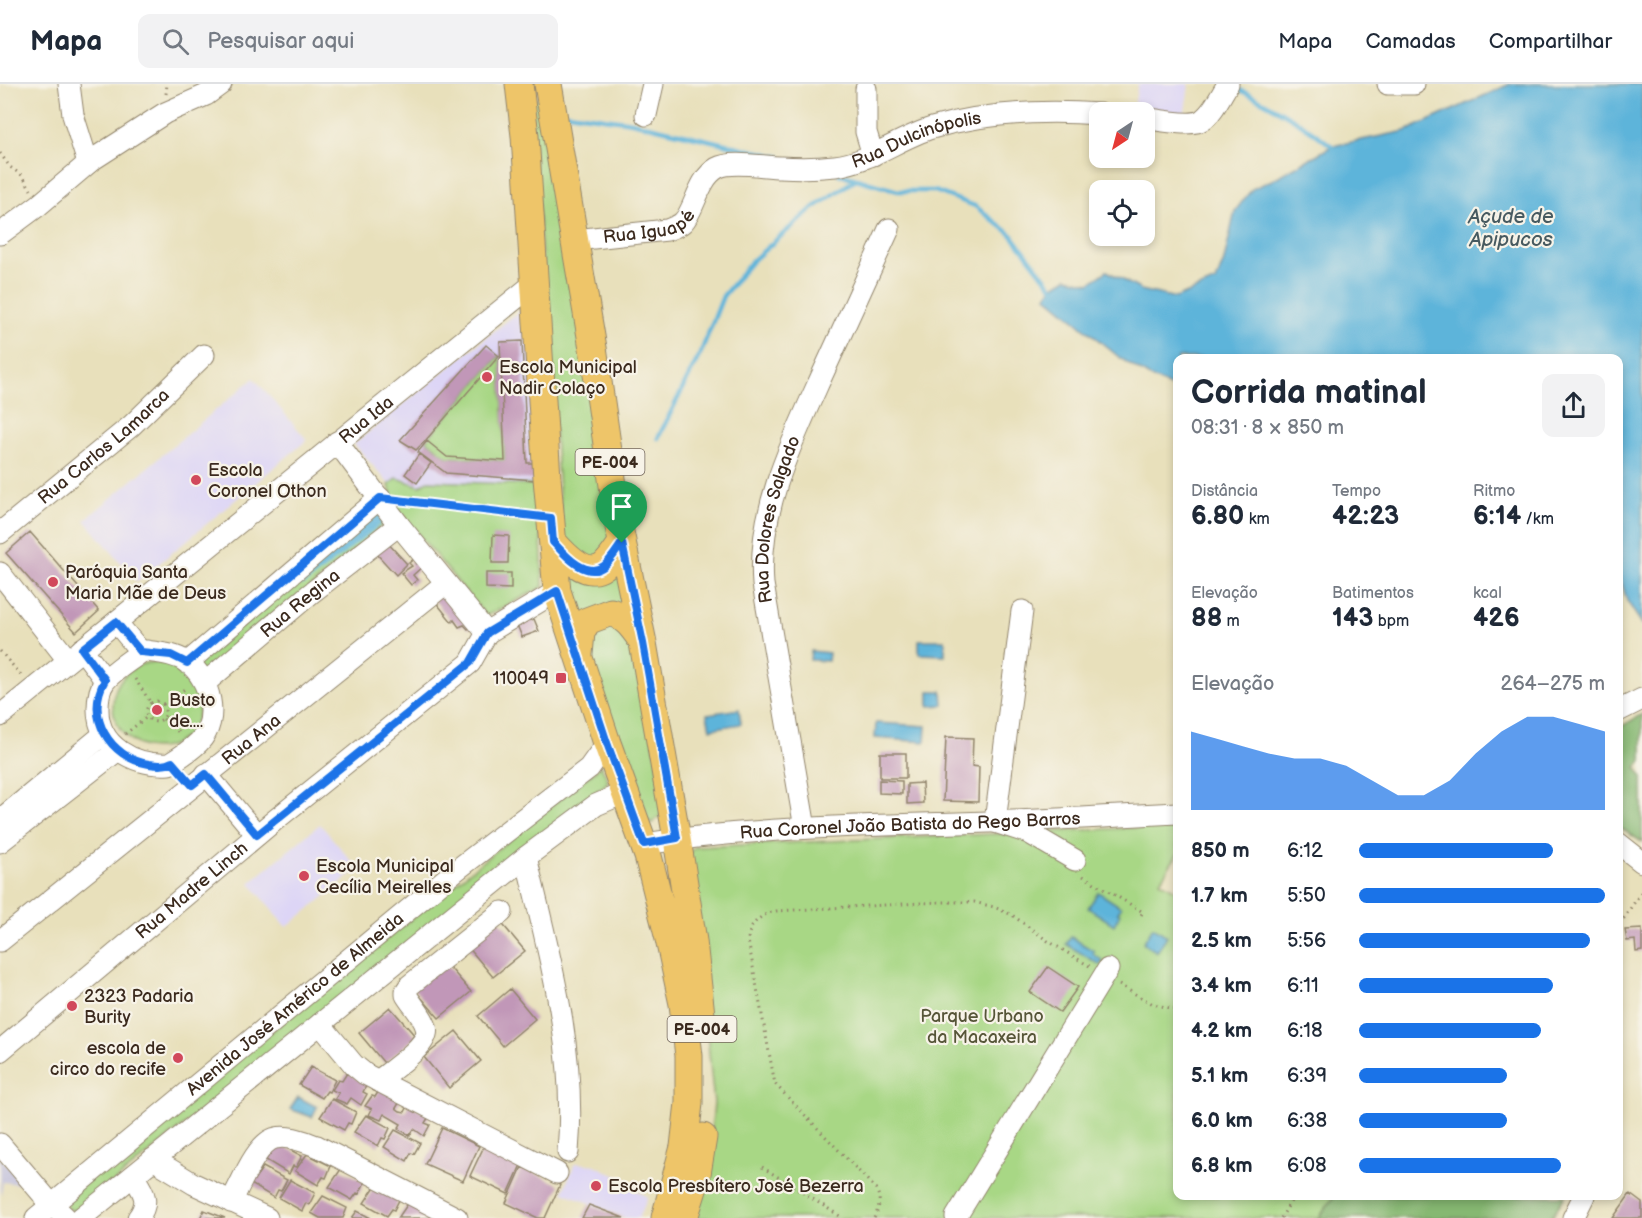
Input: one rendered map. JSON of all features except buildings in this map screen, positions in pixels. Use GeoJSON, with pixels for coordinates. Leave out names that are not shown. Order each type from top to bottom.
{"type":"FeatureCollection","features":[{"type":"Feature","properties":{"kind":"main road","name":"PE-004"},"geometry":{"type":"LineString","coordinates":[[519,84],[536,282],[557,591],[607,743],[644,844],[683,1004],[689,1056],[689,1103],[684,1147],[665,1218]]}},
{"type":"Feature","properties":{"kind":"main road","name":"PE-004"},"geometry":{"type":"LineString","coordinates":[[548,84],[575,240],[622,543],[643,643],[693,941],[705,1055],[706,1103],[696,1180],[684,1218]]}},
{"type":"Feature","properties":{"kind":"main road"},"geometry":{"type":"LineString","coordinates":[[552,530],[579,566],[592,569],[603,567],[622,543]]}},
{"type":"Feature","properties":{"kind":"main road"},"geometry":{"type":"LineString","coordinates":[[579,654],[581,633],[586,621],[610,612],[621,615],[630,622],[643,643]]}},
{"type":"Feature","properties":{"kind":"street"},"geometry":{"type":"LineString","coordinates":[[69,84],[74,115],[88,163]]}},
{"type":"Feature","properties":{"kind":"street"},"geometry":{"type":"LineString","coordinates":[[0,234],[39,205],[88,163],[165,113],[206,95],[221,84]]}},
{"type":"Feature","properties":{"kind":"street"},"geometry":{"type":"LineString","coordinates":[[646,115],[653,84]]}},
{"type":"Feature","properties":{"kind":"street"},"geometry":{"type":"LineString","coordinates":[[1155,119],[1192,123],[1200,121],[1206,117],[1228,84]]}},
{"type":"Feature","properties":{"kind":"street"},"geometry":{"type":"LineString","coordinates":[[1388,84],[1414,84]]}},
{"type":"Feature","properties":{"kind":"street"},"geometry":{"type":"LineString","coordinates":[[866,88],[866,132],[873,155]]}},
{"type":"Feature","properties":{"kind":"street","name":"Rua Dulcinópolis"},"geometry":{"type":"LineString","coordinates":[[732,165],[836,166],[873,155],[932,129],[979,117],[1013,112],[1089,114]]}},
{"type":"Feature","properties":{"kind":"street","name":"Rua Iguapé"},"geometry":{"type":"LineString","coordinates":[[575,240],[667,230],[678,226],[687,217],[709,176],[718,168],[732,165]]}},
{"type":"Feature","properties":{"kind":"street","name":"Rua Dolores Salgado"},"geometry":{"type":"LineString","coordinates":[[805,828],[763,584],[762,540],[770,503],[800,424],[888,229]]}},
{"type":"Feature","properties":{"kind":"street","name":"Rua Ida"},"geometry":{"type":"LineString","coordinates":[[0,716],[536,282]]}},
{"type":"Feature","properties":{"kind":"street","name":"Rua Carlos Lamarca"},"geometry":{"type":"LineString","coordinates":[[0,533],[138,420],[204,355]]}},
{"type":"Feature","properties":{"kind":"street"},"geometry":{"type":"LineString","coordinates":[[337,442],[399,525],[487,633],[557,591]]}},
{"type":"Feature","properties":{"kind":"street","name":"Rua Regina"},"geometry":{"type":"LineString","coordinates":[[187,663],[380,498]]}},
{"type":"Feature","properties":{"kind":"street","name":"Rua Regina"},"geometry":{"type":"LineString","coordinates":[[196,685],[399,525]]}},
{"type":"Feature","properties":{"kind":"street"},"geometry":{"type":"LineString","coordinates":[[0,573],[75,654],[105,680]]}},
{"type":"Feature","properties":{"kind":"street","name":"Rua Ana"},"geometry":{"type":"LineString","coordinates":[[0,941],[446,583]]}},
{"type":"Feature","properties":{"kind":"street"},"geometry":{"type":"LineString","coordinates":[[1022,611],[995,822],[1029,832],[1077,867]]}},
{"type":"Feature","properties":{"kind":"street"},"geometry":{"type":"LineString","coordinates":[[116,622],[141,652]]}},
{"type":"Feature","properties":{"kind":"street","name":"Rua Madre Linch"},"geometry":{"type":"LineString","coordinates":[[0,1051],[257,835],[470,663],[487,633]]}},
{"type":"Feature","properties":{"kind":"street"},"geometry":{"type":"LineString","coordinates":[[172,762],[208,726],[211,711],[209,695],[196,685],[196,670],[187,663],[171,655],[141,652],[105,680],[98,697],[98,717],[114,740],[131,758],[157,765],[172,762],[206,774]]}},
{"type":"Feature","properties":{"kind":"street"},"geometry":{"type":"LineString","coordinates":[[1623,708],[1642,699]]}},
{"type":"Feature","properties":{"kind":"street"},"geometry":{"type":"LineString","coordinates":[[0,820],[114,740]]}},
{"type":"Feature","properties":{"kind":"street"},"geometry":{"type":"LineString","coordinates":[[0,842],[114,740]]}},
{"type":"Feature","properties":{"kind":"street"},"geometry":{"type":"LineString","coordinates":[[194,740],[206,774],[257,835]]}},
{"type":"Feature","properties":{"kind":"street","name":"Avenida José Américo de Almeida"},"geometry":{"type":"LineString","coordinates":[[51,1213],[454,872],[589,768],[607,743]]}},
{"type":"Feature","properties":{"kind":"street","name":"Avenida José Américo de Almeida"},"geometry":{"type":"LineString","coordinates":[[81,1218],[526,857],[596,805],[626,792]]}},
{"type":"Feature","properties":{"kind":"street","name":"Rua Coronel João Batista do Rego Barros"},"geometry":{"type":"LineString","coordinates":[[644,844],[677,838],[805,828],[1173,813]]}},
{"type":"Feature","properties":{"kind":"street"},"geometry":{"type":"LineString","coordinates":[[1623,847],[1642,862]]}},
{"type":"Feature","properties":{"kind":"street"},"geometry":{"type":"LineString","coordinates":[[526,857],[562,1018],[570,1091],[571,1120],[568,1152]]}},
{"type":"Feature","properties":{"kind":"street"},"geometry":{"type":"LineString","coordinates":[[378,1081],[426,1039],[427,1028],[406,995],[410,985],[502,912]]}},
{"type":"Feature","properties":{"kind":"street"},"geometry":{"type":"LineString","coordinates":[[956,1217],[1106,972]]}},
{"type":"Feature","properties":{"kind":"street"},"geometry":{"type":"LineString","coordinates":[[320,1024],[354,1065],[378,1081],[557,1173]]}},
{"type":"Feature","properties":{"kind":"street"},"geometry":{"type":"LineString","coordinates":[[231,1202],[261,1147],[275,1138],[285,1138],[316,1146],[457,1218]]}},
{"type":"Feature","properties":{"kind":"street"},"geometry":{"type":"LineString","coordinates":[[0,1144],[51,1213]]}},
{"type":"Feature","properties":{"kind":"street"},"geometry":{"type":"LineString","coordinates":[[153,1159],[194,1184],[267,1218]]}},
{"type":"Feature","properties":{"kind":"street"},"geometry":{"type":"LineString","coordinates":[[133,1176],[145,1195],[146,1201],[138,1218]]}},
{"type":"Feature","properties":{"kind":"street"},"geometry":{"type":"LineString","coordinates":[[1573,1218],[1582,1200]]}},
{"type":"Feature","properties":{"kind":"path"},"geometry":{"type":"LineString","coordinates":[[0,153],[10,167],[23,176],[39,205]]}},
{"type":"Feature","properties":{"kind":"path"},"geometry":{"type":"LineString","coordinates":[[380,498],[552,530]]}},
{"type":"Feature","properties":{"kind":"path"},"geometry":{"type":"LineString","coordinates":[[0,651],[33,689]]}},
{"type":"Feature","properties":{"kind":"path"},"geometry":{"type":"LineString","coordinates":[[133,677],[151,703]]}},
{"type":"Feature","properties":{"kind":"path"},"geometry":{"type":"LineString","coordinates":[[163,704],[196,685]]}},
{"type":"Feature","properties":{"kind":"path"},"geometry":{"type":"LineString","coordinates":[[157,701],[163,704],[166,714],[163,719],[156,722],[147,717],[146,707],[157,701]]}},
{"type":"Feature","properties":{"kind":"path"},"geometry":{"type":"LineString","coordinates":[[114,740],[147,717]]}},
{"type":"Feature","properties":{"kind":"path"},"geometry":{"type":"LineString","coordinates":[[163,719],[194,740]]}},
{"type":"Feature","properties":{"kind":"path"},"geometry":{"type":"LineString","coordinates":[[1077,867],[1143,912],[1141,915]]}},
{"type":"Feature","properties":{"kind":"path"},"geometry":{"type":"LineString","coordinates":[[1623,918],[1642,891]]}},
{"type":"Feature","properties":{"kind":"path"},"geometry":{"type":"LineString","coordinates":[[874,1218],[880,1203],[876,1189],[775,1084],[748,940],[756,921],[768,912],[939,902],[974,902],[994,906],[1012,915],[1048,941],[1106,972],[1141,998],[1173,1009]]}},
{"type":"Feature","properties":{"kind":"path"},"geometry":{"type":"LineString","coordinates":[[762,1167],[843,1218]]}},
{"type":"Feature","properties":{"kind":"path"},"geometry":{"type":"LineString","coordinates":[[1281,1218],[1292,1200]]}},
{"type":"Feature","properties":{"kind":"shaded area"},"geometry":{"type":"Polygon","coordinates":[[[1138,84],[1189,84],[1184,117],[1155,114],[1155,102],[1135,102],[1138,84]]]}},
{"type":"Feature","properties":{"kind":"shaded area","name":"Escola Municipal Nadir Colaço"},"geometry":{"type":"Polygon","coordinates":[[[528,304],[539,485],[428,481],[420,486],[397,478],[389,484],[354,444],[528,304]]]}},
{"type":"Feature","properties":{"kind":"shaded area","name":"Escola Coronel Othon"},"geometry":{"type":"Polygon","coordinates":[[[254,378],[307,440],[137,582],[85,520],[254,378]]]}},
{"type":"Feature","properties":{"kind":"shaded area","name":"Escola Municipal Cecília Meirelles"},"geometry":{"type":"Polygon","coordinates":[[[320,824],[358,869],[287,927],[250,883],[320,824]]]}},
{"type":"Feature","properties":{"kind":"shaded area"},"geometry":{"type":"Polygon","coordinates":[[[0,1157],[20,1180],[19,1184],[3,1182],[1,1196],[0,1157]]]}},
{"type":"Feature","properties":{"kind":"shaded area","name":"Escola Presbítero José Bezerra"},"geometry":{"type":"Polygon","coordinates":[[[575,1163],[595,1165],[618,1177],[617,1181],[648,1197],[639,1218],[626,1218],[563,1192],[575,1163]]]}},
{"type":"Feature","properties":{"kind":"green space"},"geometry":{"type":"Polygon","coordinates":[[[530,95],[544,103],[665,811],[652,823],[643,818],[566,585],[530,95]]]}},
{"type":"Feature","properties":{"kind":"green space"},"geometry":{"type":"Polygon","coordinates":[[[499,356],[501,358],[505,461],[447,457],[426,440],[499,356]]]}},
{"type":"Feature","properties":{"kind":"green space"},"geometry":{"type":"Polygon","coordinates":[[[397,478],[420,486],[428,481],[539,485],[543,587],[486,616],[394,505],[389,485],[397,478]]]}},
{"type":"Feature","properties":{"kind":"green space"},"geometry":{"type":"Polygon","coordinates":[[[380,502],[391,518],[203,680],[188,663],[380,502]]]}},
{"type":"Feature","properties":{"kind":"green space"},"geometry":{"type":"Polygon","coordinates":[[[156,662],[172,666],[186,675],[195,689],[199,705],[195,721],[186,735],[172,744],[156,748],[140,744],[126,735],[117,721],[113,705],[117,689],[126,675],[140,666],[156,662]]]}},
{"type":"Feature","properties":{"kind":"green space"},"geometry":{"type":"Polygon","coordinates":[[[1642,714],[1642,761],[1636,767],[1642,776],[1642,842],[1623,830],[1623,726],[1642,714]]]}},
{"type":"Feature","properties":{"kind":"green space"},"geometry":{"type":"Polygon","coordinates":[[[601,766],[608,780],[607,783],[79,1210],[73,1211],[67,1207],[66,1197],[601,766]]]}},
{"type":"Feature","properties":{"kind":"green space","name":"Parque Urbano da Macaxeira"},"geometry":{"type":"Polygon","coordinates":[[[1173,826],[1173,861],[1160,881],[1173,889],[1173,1200],[1331,1200],[1319,1218],[692,1218],[710,1146],[714,1103],[689,852],[696,847],[1173,826]]]}},
{"type":"Feature","properties":{"kind":"green space"},"geometry":{"type":"Polygon","coordinates":[[[1331,1200],[1562,1200],[1551,1218],[1319,1218],[1331,1200]]]}},
{"type":"Feature","properties":{"kind":"water","name":"Açude de Apipucos"},"geometry":{"type":"Polygon","coordinates":[[[1510,84],[1642,84],[1642,624],[1627,601],[1623,587],[1623,354],[1173,354],[1173,387],[1148,376],[1120,358],[1046,296],[1052,287],[1067,278],[1090,283],[1107,271],[1141,290],[1176,298],[1216,281],[1224,261],[1235,211],[1252,189],[1332,146],[1406,131],[1510,84]]]}},
{"type":"Feature","properties":{"kind":"water"},"geometry":{"type":"Polygon","coordinates":[[[919,640],[945,640],[945,655],[919,654],[919,640]]]}},
{"type":"Feature","properties":{"kind":"water"},"geometry":{"type":"Polygon","coordinates":[[[811,651],[829,653],[828,661],[810,660],[811,651]]]}},
{"type":"Feature","properties":{"kind":"water"},"geometry":{"type":"Polygon","coordinates":[[[929,691],[942,691],[943,705],[929,706],[929,691]]]}},
{"type":"Feature","properties":{"kind":"water"},"geometry":{"type":"Polygon","coordinates":[[[739,709],[741,724],[710,729],[707,714],[739,709]]]}},
{"type":"Feature","properties":{"kind":"water"},"geometry":{"type":"Polygon","coordinates":[[[876,723],[926,726],[925,742],[875,738],[876,723]]]}},
{"type":"Feature","properties":{"kind":"water"},"geometry":{"type":"Polygon","coordinates":[[[1098,892],[1121,907],[1114,925],[1088,908],[1098,892]]]}},
{"type":"Feature","properties":{"kind":"water"},"geometry":{"type":"Polygon","coordinates":[[[1153,927],[1167,936],[1157,952],[1143,943],[1153,927]]]}},
{"type":"Feature","properties":{"kind":"water"},"geometry":{"type":"Polygon","coordinates":[[[1071,937],[1094,951],[1093,954],[1103,961],[1100,965],[1066,944],[1071,937]]]}},
{"type":"Feature","properties":{"kind":"water"},"geometry":{"type":"Polygon","coordinates":[[[298,1097],[317,1107],[312,1117],[290,1109],[298,1097]]]}},
{"type":"Feature","properties":{"kind":"waterway"},"geometry":{"type":"LineString","coordinates":[[1240,90],[1288,115],[1332,146]]}},
{"type":"Feature","properties":{"kind":"waterway"},"geometry":{"type":"LineString","coordinates":[[568,113],[632,122],[780,157]]}},
{"type":"Feature","properties":{"kind":"waterway"},"geometry":{"type":"LineString","coordinates":[[839,174],[898,191],[935,191],[975,206],[1011,234],[1052,287]]}},
{"type":"Feature","properties":{"kind":"waterway"},"geometry":{"type":"LineString","coordinates":[[658,438],[701,352],[723,296],[752,261],[812,209],[856,179]]}},
{"type":"Feature","properties":{"kind":"waterway"},"geometry":{"type":"LineString","coordinates":[[302,577],[375,519]]}},
{"type":"Feature","properties":{"kind":"place","name":"Escola Municipal Nadir Colaço"},"geometry":{"type":"Point","coordinates":[487,377]}},
{"type":"Feature","properties":{"kind":"place","name":"Escola Coronel Othon"},"geometry":{"type":"Point","coordinates":[196,480]}},
{"type":"Feature","properties":{"kind":"place","name":"Paróquia Santa Maria Mãe de Deus"},"geometry":{"type":"Point","coordinates":[53,582]}},
{"type":"Feature","properties":{"kind":"place","name":"110049"},"geometry":{"type":"Point","coordinates":[561,678]}},
{"type":"Feature","properties":{"kind":"place","name":"Busto de...."},"geometry":{"type":"Point","coordinates":[157,710]}},
{"type":"Feature","properties":{"kind":"place","name":"Escola Municipal Cecília Meirelles"},"geometry":{"type":"Point","coordinates":[304,876]}},
{"type":"Feature","properties":{"kind":"place","name":"2323 Padaria Burity"},"geometry":{"type":"Point","coordinates":[72,1006]}},
{"type":"Feature","properties":{"kind":"place","name":"escola de circo do recife"},"geometry":{"type":"Point","coordinates":[178,1058]}},
{"type":"Feature","properties":{"kind":"place","name":"Escola Presbítero José Bezerra"},"geometry":{"type":"Point","coordinates":[596,1186]}},
{"type":"Feature","properties":{"kind":"route"},"geometry":{"type":"LineString","coordinates":[[380,498],[551,518],[553,542],[579,566],[592,569],[603,567],[622,543],[643,643],[677,838],[644,844],[607,743],[557,591],[487,633],[470,663],[257,835],[206,774],[192,785],[172,762],[157,765],[131,758],[110,742],[104,734],[98,717],[98,697],[105,680],[82,649],[116,622],[141,652],[171,655],[187,663],[380,498]]}}]}
